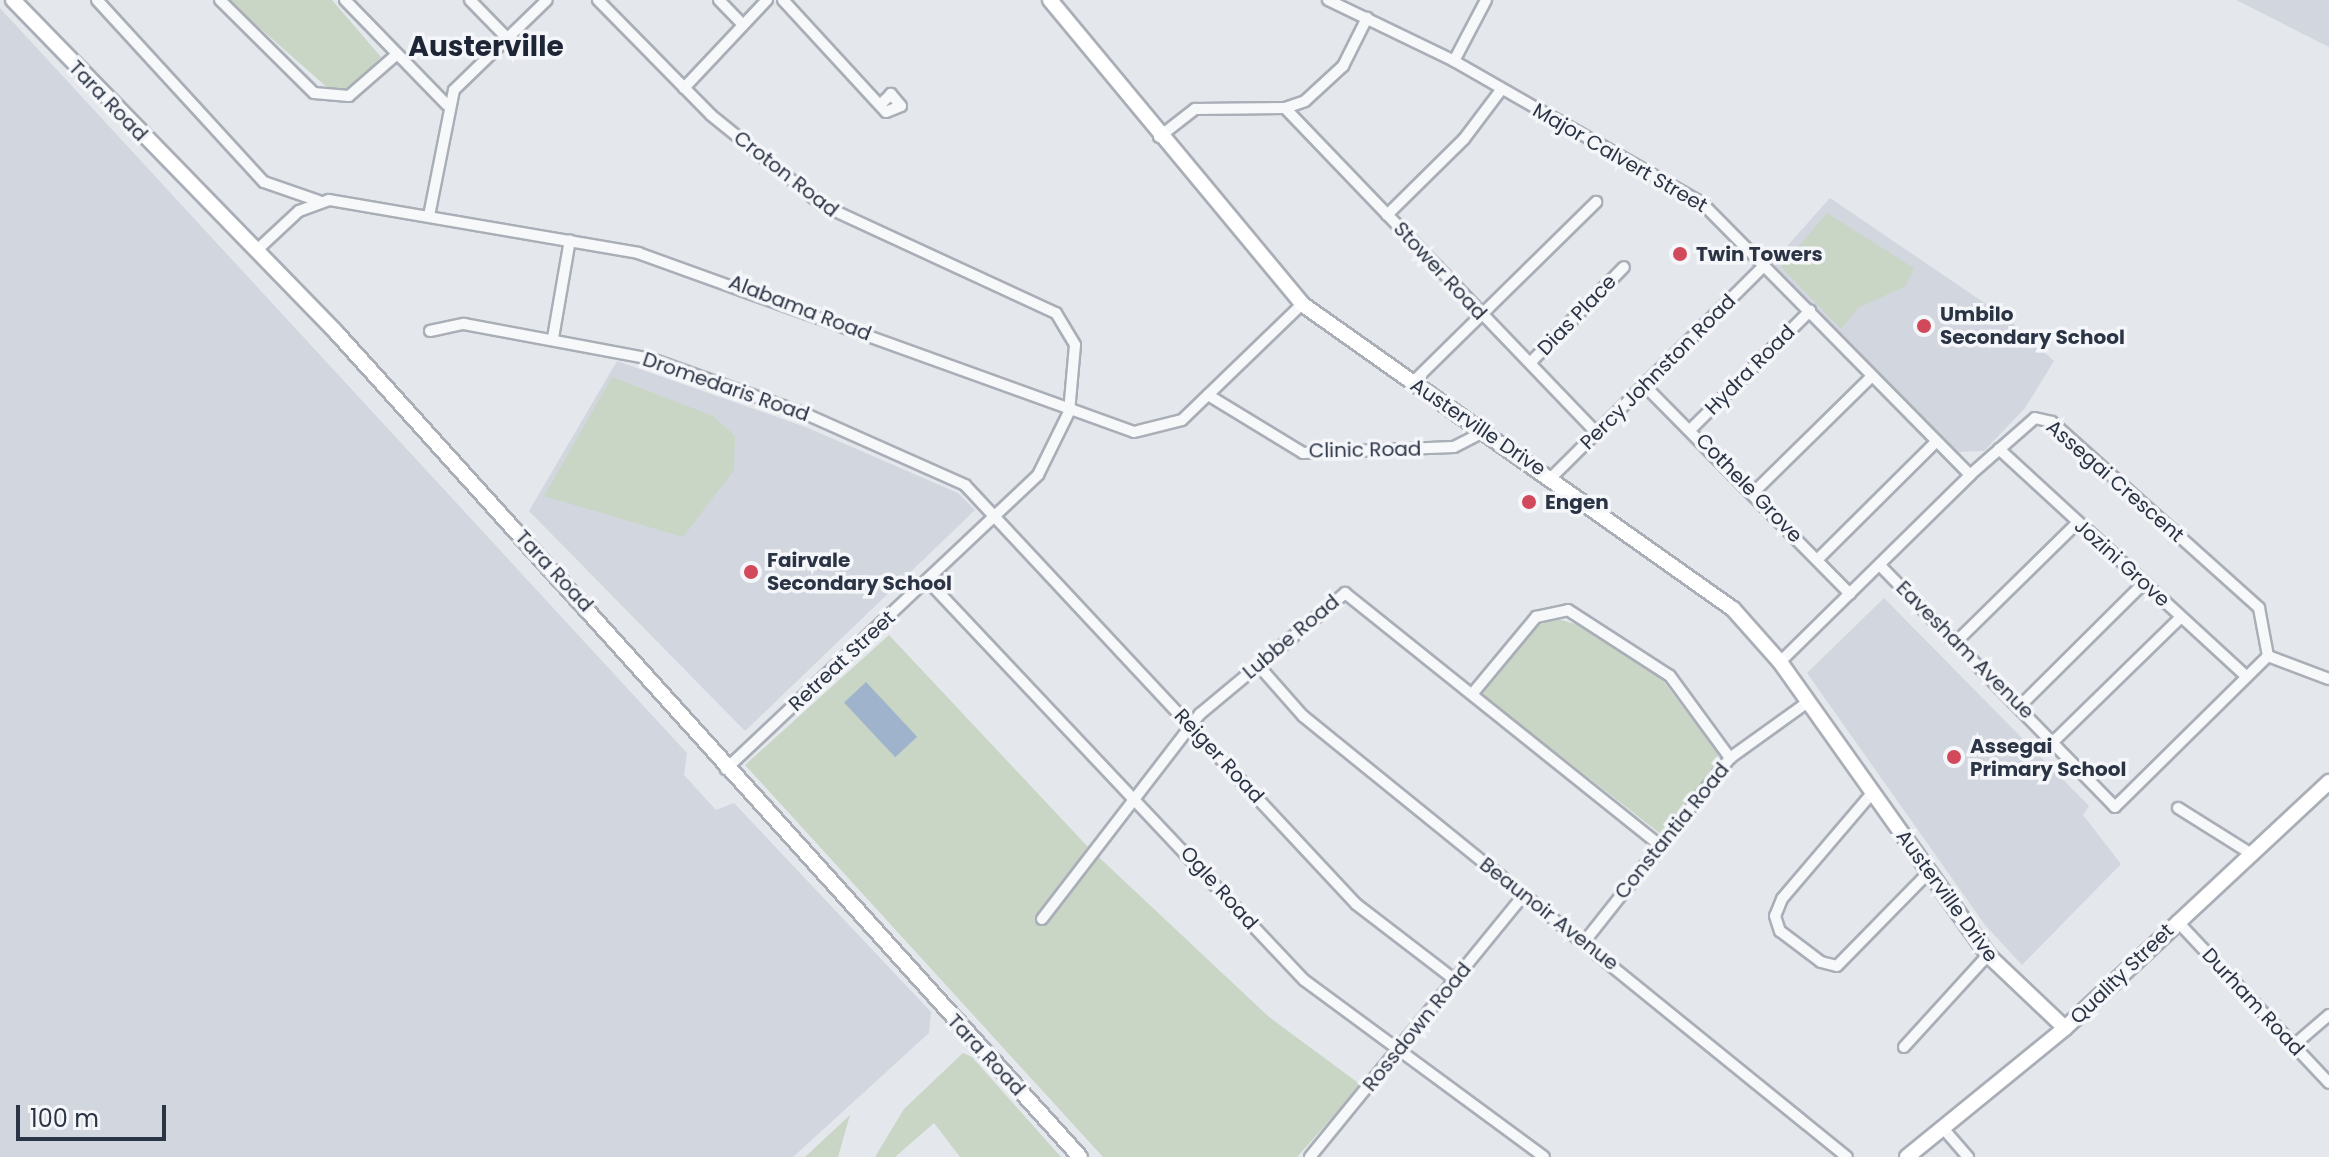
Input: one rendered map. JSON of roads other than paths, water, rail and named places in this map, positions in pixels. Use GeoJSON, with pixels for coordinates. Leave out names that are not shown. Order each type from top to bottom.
{"type":"FeatureCollection","features":[{"type":"Feature","properties":{"kind":"street","name":"Tara Road"},"geometry":{"type":"LineString","coordinates":[[13,0],[257,250],[666,693],[726,769],[1080,1157]]}},
{"type":"Feature","properties":{"kind":"street","name":"Alabama Road"},"geometry":{"type":"LineString","coordinates":[[97,0],[264,182],[319,201],[570,240],[688,265],[1069,412],[1151,432],[1172,426],[1302,304]]}},
{"type":"Feature","properties":{"kind":"street"},"geometry":{"type":"LineString","coordinates":[[220,0],[314,93],[349,96],[396,55]]}},
{"type":"Feature","properties":{"kind":"street"},"geometry":{"type":"LineString","coordinates":[[345,0],[447,105]]}},
{"type":"Feature","properties":{"kind":"street"},"geometry":{"type":"LineString","coordinates":[[470,0],[507,38]]}},
{"type":"Feature","properties":{"kind":"street"},"geometry":{"type":"LineString","coordinates":[[429,216],[447,105],[507,38],[547,0]]}},
{"type":"Feature","properties":{"kind":"street","name":"Croton Road"},"geometry":{"type":"LineString","coordinates":[[598,0],[684,88],[837,216],[1056,313]]}},
{"type":"Feature","properties":{"kind":"street"},"geometry":{"type":"LineString","coordinates":[[719,0],[739,21]]}},
{"type":"Feature","properties":{"kind":"street"},"geometry":{"type":"LineString","coordinates":[[684,88],[739,21],[767,0]]}},
{"type":"Feature","properties":{"kind":"street"},"geometry":{"type":"LineString","coordinates":[[783,0],[882,103]]}},
{"type":"Feature","properties":{"kind":"street","name":"Austerville Drive"},"geometry":{"type":"LineString","coordinates":[[1050,0],[1159,137],[1302,304],[1695,577],[1780,662],[1988,955],[2065,1028]]}},
{"type":"Feature","properties":{"kind":"street","name":"Major Calvert Street"},"geometry":{"type":"LineString","coordinates":[[1328,0],[1454,61],[1690,194],[1810,311],[1970,475]]}},
{"type":"Feature","properties":{"kind":"street"},"geometry":{"type":"LineString","coordinates":[[1454,61],[1486,0]]}},
{"type":"Feature","properties":{"kind":"street"},"geometry":{"type":"LineString","coordinates":[[1159,137],[1195,109],[1285,108],[1335,75],[1367,18]]}},
{"type":"Feature","properties":{"kind":"street"},"geometry":{"type":"LineString","coordinates":[[1387,215],[1464,139],[1501,90]]}},
{"type":"Feature","properties":{"kind":"street","name":"Stower Road"},"geometry":{"type":"LineString","coordinates":[[1285,108],[1596,432]]}},
{"type":"Feature","properties":{"kind":"street"},"geometry":{"type":"LineString","coordinates":[[257,250],[319,201]]}},
{"type":"Feature","properties":{"kind":"street"},"geometry":{"type":"LineString","coordinates":[[1413,382],[1596,202]]}},
{"type":"Feature","properties":{"kind":"street"},"geometry":{"type":"LineString","coordinates":[[553,338],[570,240]]}},
{"type":"Feature","properties":{"kind":"street","name":"Percy Johnston Road"},"geometry":{"type":"LineString","coordinates":[[1552,477],[1764,266]]}},
{"type":"Feature","properties":{"kind":"street","name":"Dias Place"},"geometry":{"type":"LineString","coordinates":[[1530,363],[1624,267]]}},
{"type":"Feature","properties":{"kind":"street","name":"Hydra Road"},"geometry":{"type":"LineString","coordinates":[[1691,429],[1810,311]]}},
{"type":"Feature","properties":{"kind":"street","name":"Retreat Street"},"geometry":{"type":"LineString","coordinates":[[726,769],[997,518],[1045,464],[1069,412],[1075,345],[1056,313]]}},
{"type":"Feature","properties":{"kind":"street","name":"Dromedaris Road"},"geometry":{"type":"LineString","coordinates":[[430,331],[459,323],[553,338],[658,361],[808,415],[951,477],[997,518]]}},
{"type":"Feature","properties":{"kind":"street"},"geometry":{"type":"LineString","coordinates":[[1753,493],[1872,376]]}},
{"type":"Feature","properties":{"kind":"street","name":"Cothele Grove"},"geometry":{"type":"LineString","coordinates":[[1645,386],[1691,429],[1850,594]]}},
{"type":"Feature","properties":{"kind":"street","name":"Clinic Road"},"geometry":{"type":"LineString","coordinates":[[1208,395],[1303,453],[1454,447],[1486,431]]}},
{"type":"Feature","properties":{"kind":"street","name":"Assegai Crescent"},"geometry":{"type":"LineString","coordinates":[[1780,662],[1970,475],[2035,418],[2052,422],[2259,608],[2268,656]]}},
{"type":"Feature","properties":{"kind":"street"},"geometry":{"type":"LineString","coordinates":[[1818,559],[1936,442]]}},
{"type":"Feature","properties":{"kind":"street","name":"Jozini Grove"},"geometry":{"type":"LineString","coordinates":[[1999,449],[2246,676]]}},
{"type":"Feature","properties":{"kind":"street","name":"Reiger Road"},"geometry":{"type":"LineString","coordinates":[[997,518],[1356,904],[1455,980]]}},
{"type":"Feature","properties":{"kind":"street"},"geometry":{"type":"LineString","coordinates":[[1958,640],[2077,523]]}},
{"type":"Feature","properties":{"kind":"street","name":"Eavesham Avenue"},"geometry":{"type":"LineString","coordinates":[[1880,565],[1958,640],[2115,807],[2246,676]]}},
{"type":"Feature","properties":{"kind":"street","name":"Ogle Road"},"geometry":{"type":"LineString","coordinates":[[928,581],[1135,797],[1290,966],[1544,1157]]}},
{"type":"Feature","properties":{"kind":"street"},"geometry":{"type":"LineString","coordinates":[[2021,705],[2144,583]]}},
{"type":"Feature","properties":{"kind":"street","name":"Lubbe Road"},"geometry":{"type":"LineString","coordinates":[[1042,919],[1192,726],[1258,665],[1345,593],[1659,845]]}},
{"type":"Feature","properties":{"kind":"street"},"geometry":{"type":"LineString","coordinates":[[1473,693],[1536,617],[1568,610],[1670,676],[1730,758]]}},
{"type":"Feature","properties":{"kind":"street"},"geometry":{"type":"LineString","coordinates":[[2055,740],[2181,617]]}},
{"type":"Feature","properties":{"kind":"street"},"geometry":{"type":"LineString","coordinates":[[2246,676],[2268,656],[2329,679]]}},
{"type":"Feature","properties":{"kind":"street","name":"Beaunoir Avenue"},"geometry":{"type":"LineString","coordinates":[[1258,665],[1303,716],[1585,941],[1847,1157]]}},
{"type":"Feature","properties":{"kind":"street","name":"Constantia Road"},"geometry":{"type":"LineString","coordinates":[[1585,941],[1730,758],[1808,702]]}},
{"type":"Feature","properties":{"kind":"street","name":"Quality Street"},"geometry":{"type":"LineString","coordinates":[[1907,1157],[2065,1028],[2329,782]]}},
{"type":"Feature","properties":{"kind":"street"},"geometry":{"type":"LineString","coordinates":[[1873,792],[1782,899],[1775,916],[1780,931],[1821,962],[1837,966],[1929,872]]}},
{"type":"Feature","properties":{"kind":"street"},"geometry":{"type":"LineString","coordinates":[[2178,808],[2250,853]]}},
{"type":"Feature","properties":{"kind":"street","name":"Rossdown Road"},"geometry":{"type":"LineString","coordinates":[[1310,1157],[1524,895]]}},
{"type":"Feature","properties":{"kind":"street","name":"Durham Road"},"geometry":{"type":"LineString","coordinates":[[2177,921],[2329,1083]]}},
{"type":"Feature","properties":{"kind":"street"},"geometry":{"type":"LineString","coordinates":[[1904,1047],[1988,955]]}},
{"type":"Feature","properties":{"kind":"street"},"geometry":{"type":"LineString","coordinates":[[2294,1045],[2329,1015]]}},
{"type":"Feature","properties":{"kind":"street"},"geometry":{"type":"LineString","coordinates":[[1942,1127],[1968,1157]]}},
{"type":"Feature","properties":{"kind":"water"},"geometry":{"type":"Polygon","coordinates":[[[866,682],[917,737],[895,757],[844,702],[866,682]]]}},
{"type":"Feature","properties":{"kind":"place","name":"Twin Towers"},"geometry":{"type":"Point","coordinates":[1680,254]}},
{"type":"Feature","properties":{"kind":"place","name":"Umbilo Secondary School"},"geometry":{"type":"Point","coordinates":[1924,326]}},
{"type":"Feature","properties":{"kind":"place","name":"Engen"},"geometry":{"type":"Point","coordinates":[1529,502]}},
{"type":"Feature","properties":{"kind":"place","name":"Fairvale Secondary School"},"geometry":{"type":"Point","coordinates":[751,572]}},
{"type":"Feature","properties":{"kind":"place","name":"Assegai Primary School"},"geometry":{"type":"Point","coordinates":[1954,757]}},
{"type":"Feature","properties":{"kind":"district","name":"Austerville"},"geometry":{"type":"Point","coordinates":[486,47]}}]}
